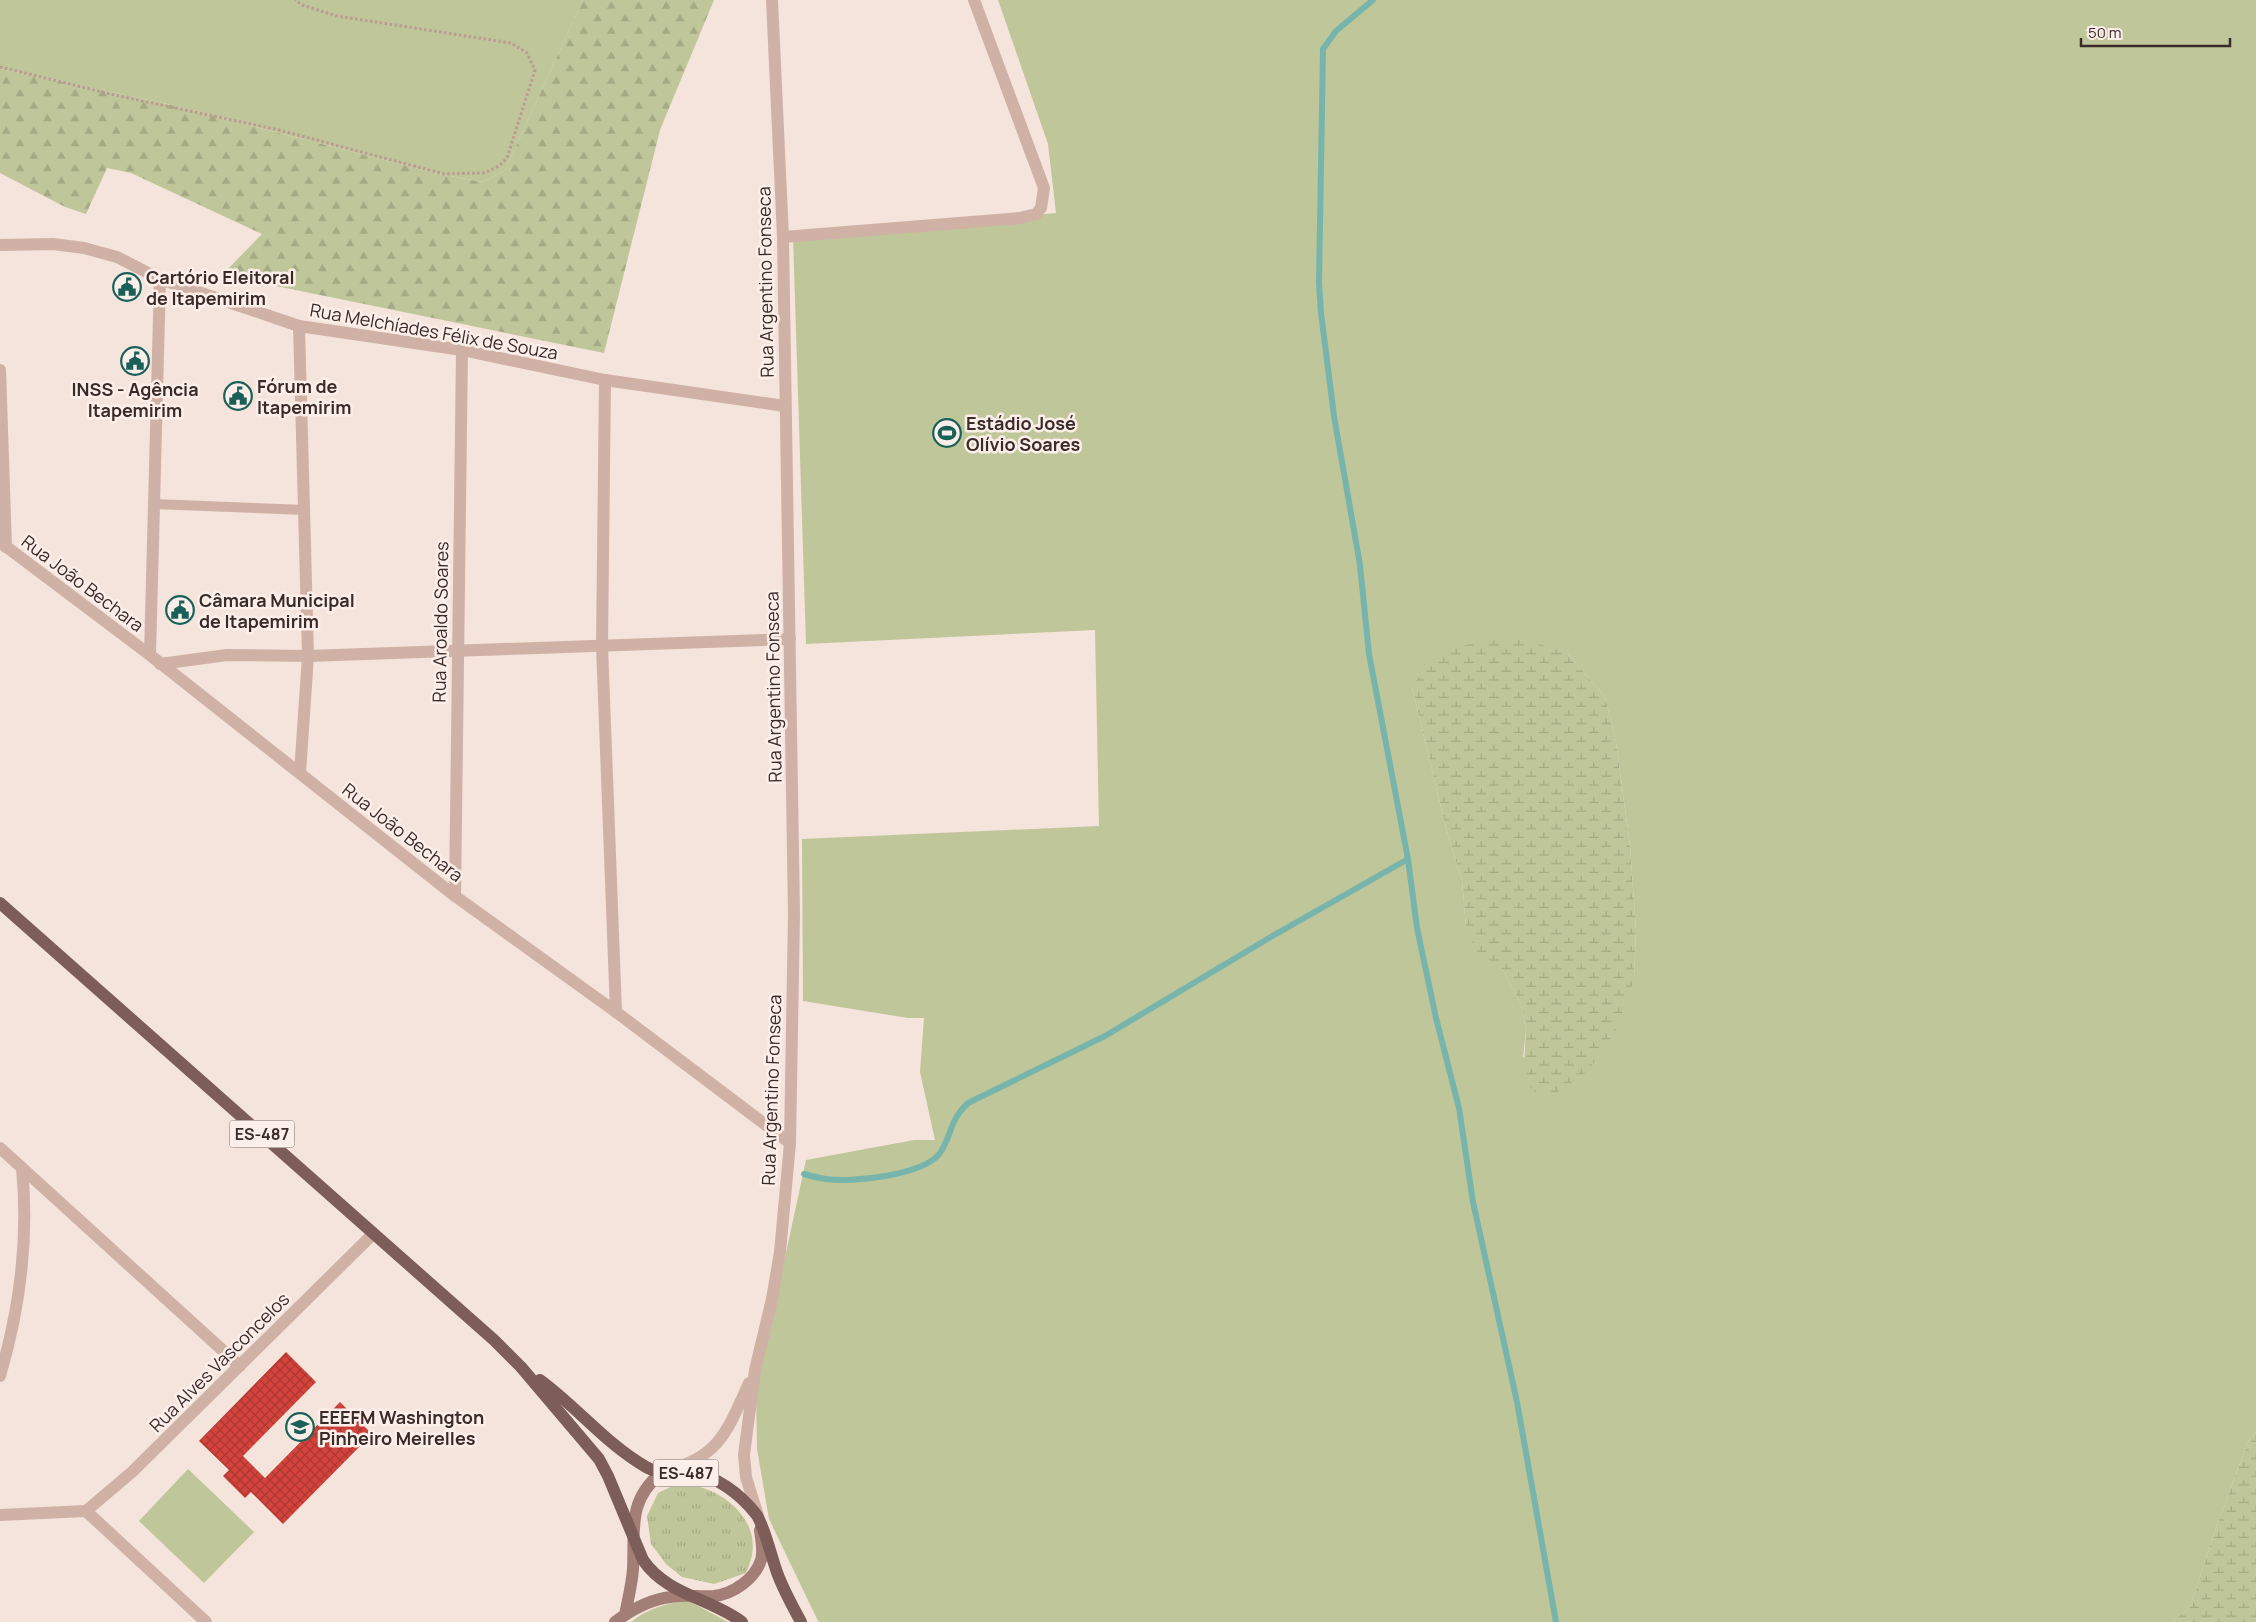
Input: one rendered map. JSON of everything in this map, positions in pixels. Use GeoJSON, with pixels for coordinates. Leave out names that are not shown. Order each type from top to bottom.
{"type":"FeatureCollection","features":[{"type":"Feature","properties":{"kind":"main road","name":"ES-487"},"geometry":{"type":"LineString","coordinates":[[0,903],[522,1367],[566,1400],[626,1454],[661,1473],[691,1473],[718,1481],[741,1498],[758,1516],[778,1576],[802,1622]]}},
{"type":"Feature","properties":{"kind":"main road","name":"ES-487"},"geometry":{"type":"LineString","coordinates":[[522,1367],[599,1459],[649,1570],[664,1583],[715,1606],[742,1622]]}},
{"type":"Feature","properties":{"kind":"street","name":"Rua Argentino Fonseca"},"geometry":{"type":"LineString","coordinates":[[755,1370],[780,1252],[790,1143],[794,914],[783,237],[772,0]]}},
{"type":"Feature","properties":{"kind":"street"},"geometry":{"type":"LineString","coordinates":[[783,237],[1020,218],[1039,212],[1043,205],[1044,197],[1042,178],[1009,98],[974,0]]}},
{"type":"Feature","properties":{"kind":"street","name":"Rua Melchíades Félix de Souza"},"geometry":{"type":"LineString","coordinates":[[0,245],[53,244],[84,248],[117,257],[160,279],[299,326],[462,350],[605,380],[785,406]]}},
{"type":"Feature","properties":{"kind":"street"},"geometry":{"type":"LineString","coordinates":[[150,655],[160,279]]}},
{"type":"Feature","properties":{"kind":"street"},"geometry":{"type":"LineString","coordinates":[[299,326],[308,656],[300,772]]}},
{"type":"Feature","properties":{"kind":"street","name":"Rua Aroaldo Soares"},"geometry":{"type":"LineString","coordinates":[[455,896],[462,350]]}},
{"type":"Feature","properties":{"kind":"street"},"geometry":{"type":"LineString","coordinates":[[0,370],[3,544]]}},
{"type":"Feature","properties":{"kind":"street"},"geometry":{"type":"LineString","coordinates":[[605,380],[602,646],[616,1012]]}},
{"type":"Feature","properties":{"kind":"street","name":"Rua João Bechara"},"geometry":{"type":"LineString","coordinates":[[3,544],[150,655],[455,896],[616,1012],[790,1143]]}},
{"type":"Feature","properties":{"kind":"street"},"geometry":{"type":"LineString","coordinates":[[160,664],[227,656],[308,656],[790,639]]}},
{"type":"Feature","properties":{"kind":"street"},"geometry":{"type":"LineString","coordinates":[[0,1148],[240,1366]]}},
{"type":"Feature","properties":{"kind":"street"},"geometry":{"type":"LineString","coordinates":[[0,1376],[14,1320],[25,1242],[22,1168]]}},
{"type":"Feature","properties":{"kind":"street","name":"Rua Alves Vasconcelos"},"geometry":{"type":"LineString","coordinates":[[86,1510],[132,1472],[373,1234]]}},
{"type":"Feature","properties":{"kind":"street"},"geometry":{"type":"LineString","coordinates":[[620,1618],[632,1579],[633,1534],[638,1500],[646,1486],[661,1473],[697,1461],[711,1449],[732,1420],[755,1370]]}},
{"type":"Feature","properties":{"kind":"street"},"geometry":{"type":"LineString","coordinates":[[620,1618],[662,1599],[714,1596],[729,1593],[743,1584],[756,1570],[762,1552],[758,1516],[746,1477],[744,1455],[755,1370]]}},
{"type":"Feature","properties":{"kind":"street"},"geometry":{"type":"LineString","coordinates":[[0,1515],[86,1510],[206,1622]]}},
{"type":"Feature","properties":{"kind":"lane"},"geometry":{"type":"LineString","coordinates":[[153,504],[305,510]]}},
{"type":"Feature","properties":{"kind":"path"},"geometry":{"type":"LineString","coordinates":[[0,67],[119,96],[279,130],[444,174],[484,172],[498,166],[507,158],[534,70],[527,53],[512,43],[338,16],[302,5],[295,0]]}},
{"type":"Feature","properties":{"kind":"green space"},"geometry":{"type":"Polygon","coordinates":[[[0,0],[583,0],[505,170],[483,182],[439,174],[159,102],[0,69],[0,0]]]}},
{"type":"Feature","properties":{"kind":"green space"},"geometry":{"type":"Polygon","coordinates":[[[583,0],[714,0],[660,130],[604,353],[222,275],[262,234],[131,173],[107,168],[86,214],[65,207],[0,173],[0,69],[159,102],[439,174],[483,182],[505,170],[583,0]]]}},
{"type":"Feature","properties":{"kind":"green space"},"geometry":{"type":"Polygon","coordinates":[[[998,0],[2256,0],[2256,1432],[2248,1442],[2217,1525],[2190,1607],[2172,1622],[819,1622],[769,1519],[757,1449],[756,1392],[806,1160],[914,1140],[935,1140],[920,1072],[924,1018],[908,1018],[803,1001],[802,839],[1099,826],[1095,630],[806,644],[793,237],[1056,213],[1048,144],[998,0]],[[1568,654],[1412,687],[1446,828],[1462,881],[1466,927],[1502,969],[1521,1004],[1526,1030],[1523,1058],[1634,979],[1636,930],[1630,846],[1616,742],[1605,697],[1568,654]]]}},
{"type":"Feature","properties":{"kind":"green space"},"geometry":{"type":"Polygon","coordinates":[[[1500,637],[1528,640],[1568,654],[1605,697],[1616,742],[1630,846],[1636,930],[1634,979],[1615,1032],[1588,1071],[1558,1092],[1538,1095],[1523,1079],[1526,1030],[1521,1004],[1502,969],[1476,951],[1466,927],[1462,881],[1446,828],[1412,687],[1432,658],[1457,647],[1500,637]]]}},
{"type":"Feature","properties":{"kind":"green space"},"geometry":{"type":"Polygon","coordinates":[[[2256,1432],[2256,1622],[2172,1622],[2190,1607],[2217,1525],[2248,1442],[2256,1432]]]}},
{"type":"Feature","properties":{"kind":"green space"},"geometry":{"type":"Polygon","coordinates":[[[188,1469],[254,1532],[204,1583],[139,1521],[188,1469]]]}},
{"type":"Feature","properties":{"kind":"green space"},"geometry":{"type":"Polygon","coordinates":[[[677,1484],[695,1485],[711,1491],[722,1497],[740,1512],[751,1532],[753,1543],[752,1557],[746,1573],[714,1584],[682,1577],[666,1564],[651,1544],[647,1516],[658,1493],[677,1484]]]}},
{"type":"Feature","properties":{"kind":"green space"},"geometry":{"type":"Polygon","coordinates":[[[687,1600],[728,1622],[631,1622],[644,1613],[658,1607],[687,1600]]]}},
{"type":"Feature","properties":{"kind":"building"},"geometry":{"type":"Polygon","coordinates":[[[286,1352],[316,1382],[243,1456],[265,1478],[340,1402],[372,1434],[283,1524],[251,1492],[245,1498],[223,1476],[229,1470],[199,1441],[286,1352]]]}},
{"type":"Feature","properties":{"kind":"waterway"},"geometry":{"type":"LineString","coordinates":[[1373,0],[1336,31],[1323,49],[1319,283],[1321,313],[1334,416],[1360,565],[1369,654],[1408,859],[1417,928],[1436,1018],[1459,1108],[1473,1202],[1517,1402],[1556,1622]]}},
{"type":"Feature","properties":{"kind":"waterway"},"geometry":{"type":"LineString","coordinates":[[804,1174],[823,1179],[853,1180],[904,1172],[932,1161],[940,1153],[957,1116],[968,1103],[1105,1036],[1269,938],[1408,859]]}},
{"type":"Feature","properties":{"kind":"place","name":"Cartório Eleitoral de Itapemirim"},"geometry":{"type":"Point","coordinates":[127,287]}},
{"type":"Feature","properties":{"kind":"place","name":"INSS - Agência Itapemirim"},"geometry":{"type":"Point","coordinates":[135,361]}},
{"type":"Feature","properties":{"kind":"place","name":"Fórum de Itapemirim"},"geometry":{"type":"Point","coordinates":[238,396]}},
{"type":"Feature","properties":{"kind":"place","name":"Estádio José Olívio Soares"},"geometry":{"type":"Point","coordinates":[947,433]}},
{"type":"Feature","properties":{"kind":"place","name":"Câmara Municipal de Itapemirim"},"geometry":{"type":"Point","coordinates":[180,610]}},
{"type":"Feature","properties":{"kind":"place","name":"EEEFM Washington Pinheiro Meirelles"},"geometry":{"type":"Point","coordinates":[300,1427]}}]}
